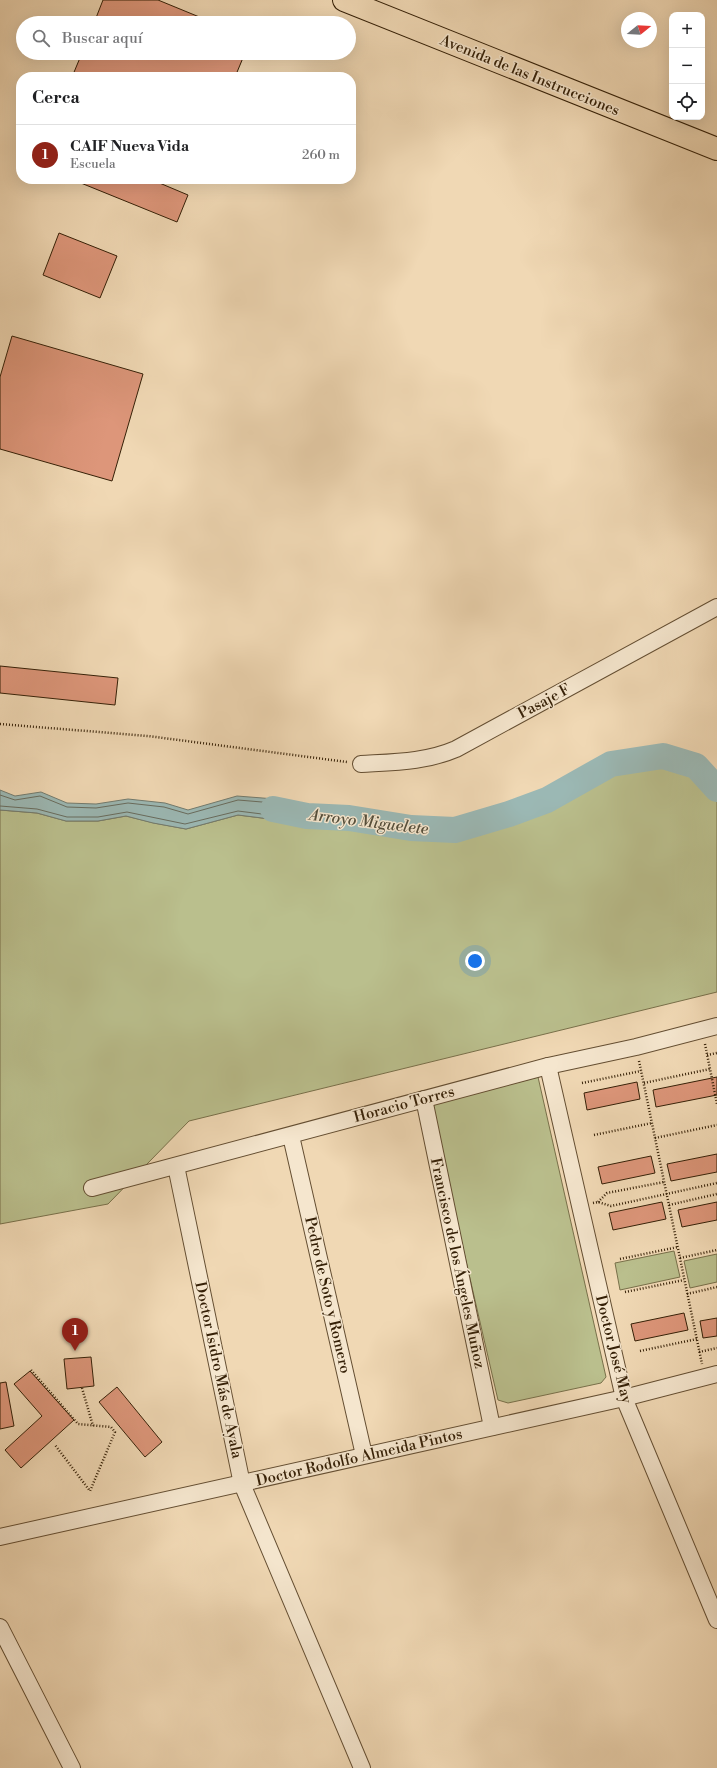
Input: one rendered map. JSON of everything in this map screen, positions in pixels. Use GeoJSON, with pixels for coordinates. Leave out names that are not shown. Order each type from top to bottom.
{"type":"FeatureCollection","features":[{"type":"Feature","properties":{"kind":"main road","name":"Avenida de las Instrucciones"},"geometry":{"type":"LineString","coordinates":[[344,0],[717,149]]}},
{"type":"Feature","properties":{"kind":"street","name":"Pasaje F"},"geometry":{"type":"LineString","coordinates":[[361,764],[420,760],[441,756],[717,607]]}},
{"type":"Feature","properties":{"kind":"street","name":"Horacio Torres"},"geometry":{"type":"LineString","coordinates":[[92,1188],[291,1136],[424,1098],[548,1066],[636,1047],[717,1026]]}},
{"type":"Feature","properties":{"kind":"street","name":"Doctor José May"},"geometry":{"type":"LineString","coordinates":[[548,1066],[624,1398],[717,1620]]}},
{"type":"Feature","properties":{"kind":"street","name":"Francisco de los Ángeles Muñoz"},"geometry":{"type":"LineString","coordinates":[[424,1098],[492,1427]]}},
{"type":"Feature","properties":{"kind":"street","name":"Pedro de Soto y Romero"},"geometry":{"type":"LineString","coordinates":[[291,1136],[364,1455]]}},
{"type":"Feature","properties":{"kind":"street","name":"Doctor Isidro Más de Ayala"},"geometry":{"type":"LineString","coordinates":[[176,1166],[242,1484],[362,1768]]}},
{"type":"Feature","properties":{"kind":"street","name":"Doctor Rodolfo Almeida Pintos"},"geometry":{"type":"LineString","coordinates":[[0,1537],[624,1398],[711,1376]]}},
{"type":"Feature","properties":{"kind":"street"},"geometry":{"type":"LineString","coordinates":[[0,1627],[72,1768]]}},
{"type":"Feature","properties":{"kind":"path"},"geometry":{"type":"LineString","coordinates":[[0,724],[148,736],[361,764]]}},
{"type":"Feature","properties":{"kind":"path"},"geometry":{"type":"LineString","coordinates":[[702,1030],[717,1104]]}},
{"type":"Feature","properties":{"kind":"path"},"geometry":{"type":"LineString","coordinates":[[636,1047],[696,1339],[699,1352],[711,1376]]}},
{"type":"Feature","properties":{"kind":"path"},"geometry":{"type":"LineString","coordinates":[[707,1055],[717,1053]]}},
{"type":"Feature","properties":{"kind":"path"},"geometry":{"type":"LineString","coordinates":[[644,1083],[710,1069]]}},
{"type":"Feature","properties":{"kind":"path"},"geometry":{"type":"LineString","coordinates":[[582,1082],[641,1071]]}},
{"type":"Feature","properties":{"kind":"path"},"geometry":{"type":"LineString","coordinates":[[594,1136],[652,1123]]}},
{"type":"Feature","properties":{"kind":"path"},"geometry":{"type":"LineString","coordinates":[[655,1138],[717,1125]]}},
{"type":"Feature","properties":{"kind":"path"},"geometry":{"type":"LineString","coordinates":[[598,1202],[607,1193],[664,1182]]}},
{"type":"Feature","properties":{"kind":"path"},"geometry":{"type":"LineString","coordinates":[[580,1205],[598,1202],[611,1206],[717,1183]]}},
{"type":"Feature","properties":{"kind":"path"},"geometry":{"type":"LineString","coordinates":[[669,1205],[717,1194]]}},
{"type":"Feature","properties":{"kind":"path"},"geometry":{"type":"LineString","coordinates":[[620,1259],[678,1247]]}},
{"type":"Feature","properties":{"kind":"path"},"geometry":{"type":"LineString","coordinates":[[680,1258],[717,1250]]}},
{"type":"Feature","properties":{"kind":"path"},"geometry":{"type":"LineString","coordinates":[[625,1292],[684,1280]]}},
{"type":"Feature","properties":{"kind":"path"},"geometry":{"type":"LineString","coordinates":[[687,1294],[717,1287]]}},
{"type":"Feature","properties":{"kind":"path"},"geometry":{"type":"LineString","coordinates":[[640,1351],[696,1339]]}},
{"type":"Feature","properties":{"kind":"path"},"geometry":{"type":"LineString","coordinates":[[699,1352],[717,1348]]}},
{"type":"Feature","properties":{"kind":"path"},"geometry":{"type":"LineString","coordinates":[[31,1370],[78,1424],[111,1427],[115,1432],[90,1491],[55,1445]]}},
{"type":"Feature","properties":{"kind":"path"},"geometry":{"type":"LineString","coordinates":[[82,1388],[93,1426]]}},
{"type":"Feature","properties":{"kind":"green space"},"geometry":{"type":"Polygon","coordinates":[[[663,756],[696,766],[717,789],[717,992],[189,1121],[108,1204],[0,1224],[0,810],[37,813],[66,821],[98,821],[126,816],[186,829],[238,815],[286,821],[307,816],[349,818],[411,828],[455,830],[509,814],[547,800],[611,764],[663,756]]]}},
{"type":"Feature","properties":{"kind":"green space"},"geometry":{"type":"Polygon","coordinates":[[[538,1077],[606,1377],[601,1383],[508,1403],[498,1400],[430,1105],[538,1077]]]}},
{"type":"Feature","properties":{"kind":"green space"},"geometry":{"type":"Polygon","coordinates":[[[674,1251],[680,1277],[620,1290],[615,1263],[674,1251]]]}},
{"type":"Feature","properties":{"kind":"green space"},"geometry":{"type":"Polygon","coordinates":[[[717,1254],[717,1282],[690,1288],[684,1261],[717,1254]]]}},
{"type":"Feature","properties":{"kind":"water"},"geometry":{"type":"Polygon","coordinates":[[[0,790],[15,796],[41,792],[67,803],[96,804],[128,799],[165,803],[188,810],[237,796],[275,799],[307,816],[286,821],[238,815],[186,829],[126,816],[98,821],[66,821],[37,813],[0,810],[0,790]]]}},
{"type":"Feature","properties":{"kind":"building"},"geometry":{"type":"Polygon","coordinates":[[[103,0],[158,0],[197,16],[97,16],[103,0]]]}},
{"type":"Feature","properties":{"kind":"building"},"geometry":{"type":"Polygon","coordinates":[[[79,60],[242,60],[237,72],[74,72],[79,60]]]}},
{"type":"Feature","properties":{"kind":"building"},"geometry":{"type":"Polygon","coordinates":[[[83,184],[162,184],[188,195],[177,222],[83,184]]]}},
{"type":"Feature","properties":{"kind":"building"},"geometry":{"type":"Polygon","coordinates":[[[59,233],[117,256],[100,298],[43,275],[59,233]]]}},
{"type":"Feature","properties":{"kind":"building"},"geometry":{"type":"Polygon","coordinates":[[[12,336],[143,374],[112,481],[0,449],[0,377],[12,336]]]}},
{"type":"Feature","properties":{"kind":"building"},"geometry":{"type":"Polygon","coordinates":[[[0,666],[118,678],[115,705],[0,693],[0,666]]]}},
{"type":"Feature","properties":{"kind":"building"},"geometry":{"type":"Polygon","coordinates":[[[717,1077],[717,1095],[656,1107],[653,1090],[717,1077]]]}},
{"type":"Feature","properties":{"kind":"building"},"geometry":{"type":"Polygon","coordinates":[[[637,1082],[640,1099],[587,1110],[584,1093],[637,1082]]]}},
{"type":"Feature","properties":{"kind":"building"},"geometry":{"type":"Polygon","coordinates":[[[717,1154],[717,1172],[671,1181],[667,1164],[717,1154]]]}},
{"type":"Feature","properties":{"kind":"building"},"geometry":{"type":"Polygon","coordinates":[[[651,1156],[655,1173],[602,1184],[598,1167],[651,1156]]]}},
{"type":"Feature","properties":{"kind":"building"},"geometry":{"type":"Polygon","coordinates":[[[662,1202],[666,1219],[613,1230],[609,1213],[662,1202]]]}},
{"type":"Feature","properties":{"kind":"building"},"geometry":{"type":"Polygon","coordinates":[[[717,1202],[717,1220],[682,1227],[678,1210],[717,1202]]]}},
{"type":"Feature","properties":{"kind":"building"},"geometry":{"type":"Polygon","coordinates":[[[684,1313],[688,1330],[635,1341],[631,1324],[684,1313]]]}},
{"type":"Feature","properties":{"kind":"building"},"geometry":{"type":"Polygon","coordinates":[[[717,1318],[717,1336],[703,1338],[700,1321],[717,1318]]]}},
{"type":"Feature","properties":{"kind":"building"},"geometry":{"type":"Polygon","coordinates":[[[91,1357],[94,1386],[67,1389],[64,1359],[91,1357]]]}},
{"type":"Feature","properties":{"kind":"building"},"geometry":{"type":"Polygon","coordinates":[[[30,1371],[74,1420],[21,1468],[5,1450],[42,1416],[14,1384],[30,1371]]]}},
{"type":"Feature","properties":{"kind":"building"},"geometry":{"type":"Polygon","coordinates":[[[6,1382],[14,1426],[0,1429],[0,1383],[6,1382]]]}},
{"type":"Feature","properties":{"kind":"building"},"geometry":{"type":"Polygon","coordinates":[[[117,1387],[162,1442],[145,1457],[99,1402],[117,1387]]]}},
{"type":"Feature","properties":{"kind":"waterway","name":"Arroyo Miguelete"},"geometry":{"type":"LineString","coordinates":[[273,809],[307,816],[349,818],[411,828],[455,830],[509,814],[547,800],[611,764],[663,756],[696,766],[717,789]]}},
{"type":"Feature","properties":{"kind":"place","name":"CAIF Nueva Vida"},"geometry":{"type":"Point","coordinates":[75,1351]}}]}
